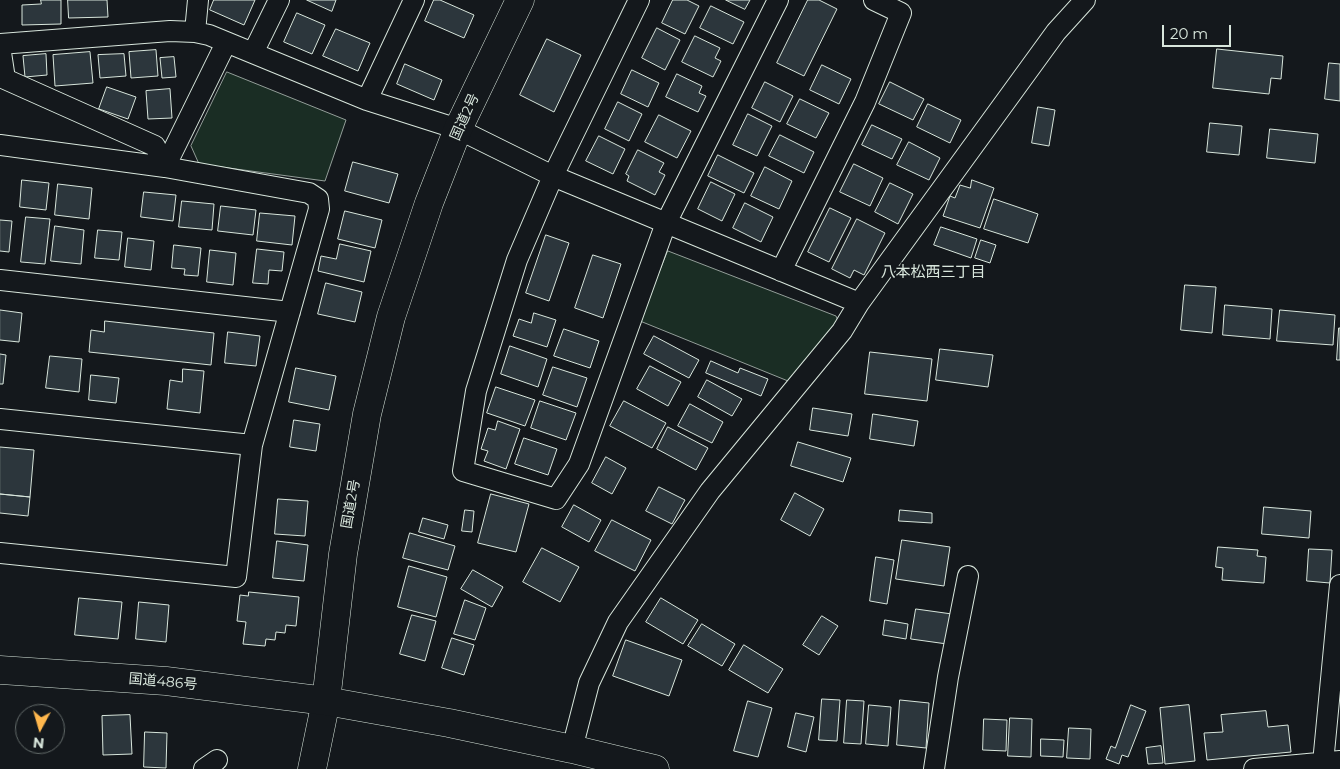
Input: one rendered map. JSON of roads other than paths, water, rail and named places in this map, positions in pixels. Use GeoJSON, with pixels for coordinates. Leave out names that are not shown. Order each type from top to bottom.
{"type":"FeatureCollection","features":[{"type":"Feature","properties":{"kind":"main road","name":"国道2号"},"geometry":{"type":"LineString","coordinates":[[312,769],[326,701],[343,554],[367,414],[391,317],[429,203],[458,129],[520,0]]}},
{"type":"Feature","properties":{"kind":"main road","name":"国道486号"},"geometry":{"type":"LineString","coordinates":[[0,670],[166,681],[326,701]]}},
{"type":"Feature","properties":{"kind":"main road"},"geometry":{"type":"LineString","coordinates":[[326,701],[449,723],[655,769]]}},
{"type":"Feature","properties":{"kind":"street"},"geometry":{"type":"LineString","coordinates":[[195,32],[198,0]]}},
{"type":"Feature","properties":{"kind":"street"},"geometry":{"type":"LineString","coordinates":[[253,53],[279,0]]}},
{"type":"Feature","properties":{"kind":"street"},"geometry":{"type":"LineString","coordinates":[[367,100],[414,0]]}},
{"type":"Feature","properties":{"kind":"street"},"geometry":{"type":"LineString","coordinates":[[639,0],[553,176],[517,260],[476,390],[463,471],[556,499],[579,464],[666,223],[778,0]]}},
{"type":"Feature","properties":{"kind":"street"},"geometry":{"type":"LineString","coordinates":[[782,271],[864,102],[901,13],[874,0]]}},
{"type":"Feature","properties":{"kind":"street"},"geometry":{"type":"LineString","coordinates":[[572,749],[589,683],[618,622],[710,491],[842,330],[859,303],[1050,40],[1085,0]]}},
{"type":"Feature","properties":{"kind":"street"},"geometry":{"type":"LineString","coordinates":[[165,167],[155,146],[5,79],[0,45],[170,31],[195,32],[209,35],[367,100],[458,129],[553,176],[859,303]]}},
{"type":"Feature","properties":{"kind":"street"},"geometry":{"type":"LineString","coordinates":[[165,167],[226,42]]}},
{"type":"Feature","properties":{"kind":"street"},"geometry":{"type":"LineString","coordinates":[[0,145],[165,167],[309,193],[318,199],[319,209],[252,445],[236,577],[0,553]]}},
{"type":"Feature","properties":{"kind":"street"},"geometry":{"type":"LineString","coordinates":[[0,280],[290,312]]}},
{"type":"Feature","properties":{"kind":"street"},"geometry":{"type":"LineString","coordinates":[[0,419],[252,445]]}},
{"type":"Feature","properties":{"kind":"street"},"geometry":{"type":"LineString","coordinates":[[934,769],[948,677],[968,576]]}},
{"type":"Feature","properties":{"kind":"street"},"geometry":{"type":"LineString","coordinates":[[1254,769],[1331,762],[1340,585]]}},
{"type":"Feature","properties":{"kind":"district","name":"八本松西三丁目"},"geometry":{"type":"Point","coordinates":[933,273]}}]}
